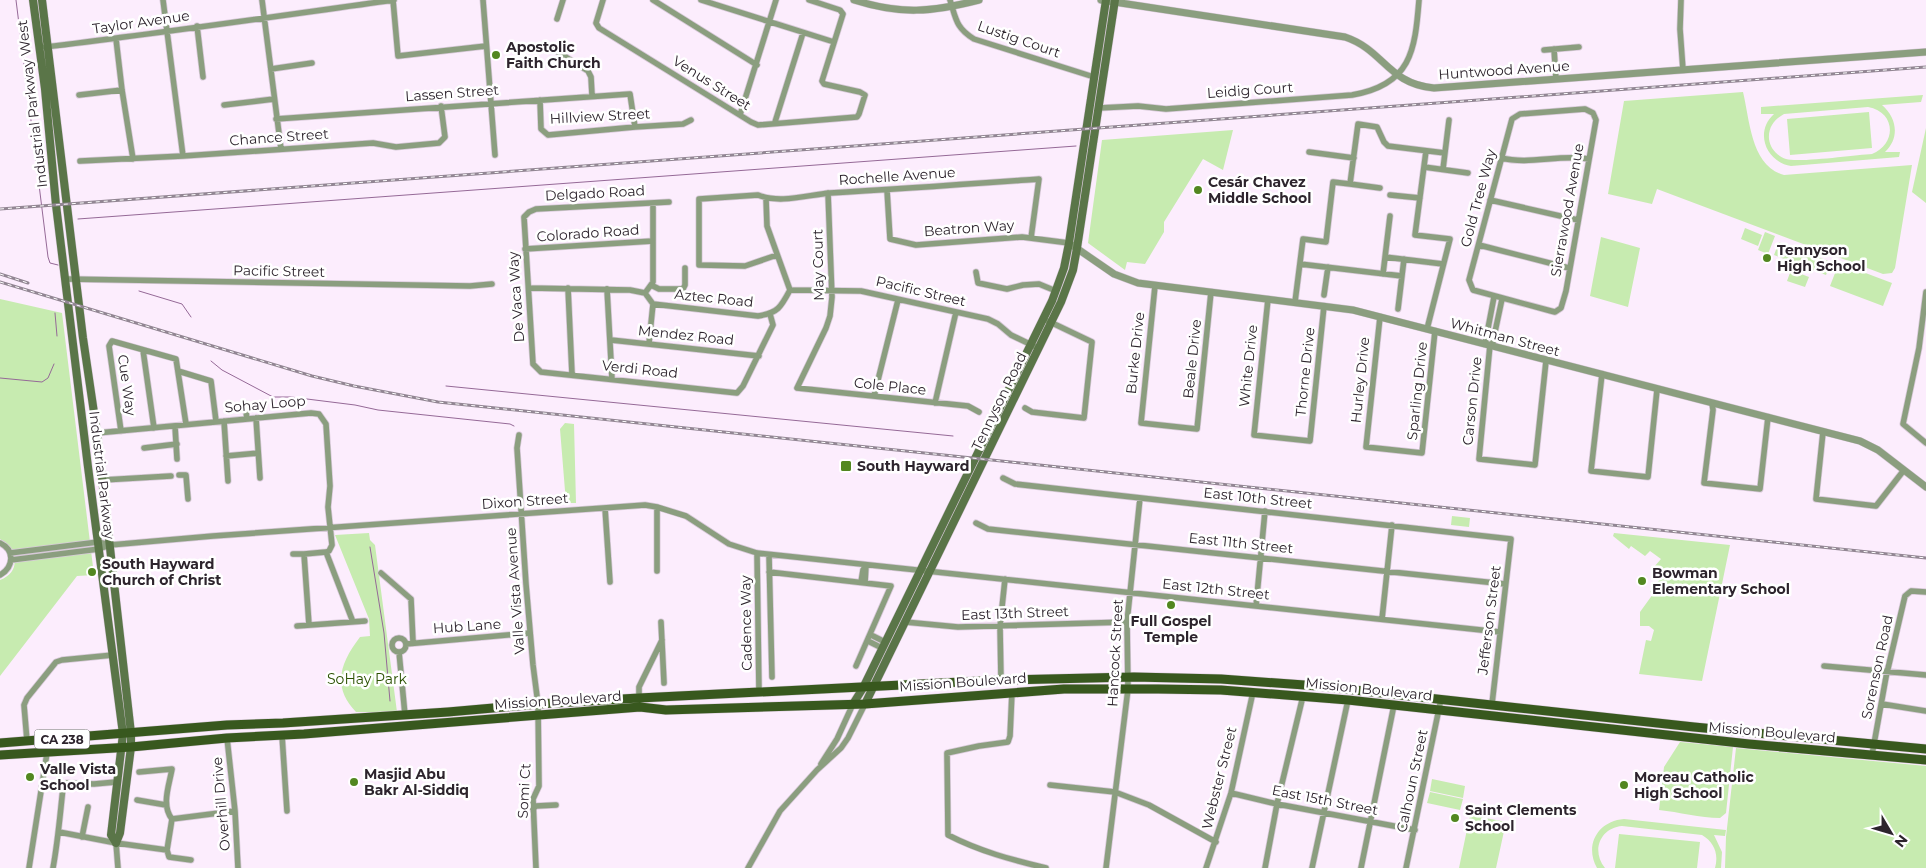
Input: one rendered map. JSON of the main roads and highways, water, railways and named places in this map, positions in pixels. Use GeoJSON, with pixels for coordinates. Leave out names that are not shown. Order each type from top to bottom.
{"type":"FeatureCollection","features":[{"type":"Feature","properties":{"kind":"main road","name":"Industrial Parkway West"},"geometry":{"type":"LineString","coordinates":[[33,0],[45,89],[56,205]]}},
{"type":"Feature","properties":{"kind":"main road","name":"Industrial Parkway West"},"geometry":{"type":"LineString","coordinates":[[42,0],[66,204]]}},
{"type":"Feature","properties":{"kind":"main road","name":"Tennyson Road"},"geometry":{"type":"LineString","coordinates":[[853,704],[863,688],[1043,318],[1064,268],[1106,0]]}},
{"type":"Feature","properties":{"kind":"main road","name":"Tennyson Road"},"geometry":{"type":"LineString","coordinates":[[865,704],[1051,322],[1069,281],[1077,248],[1115,1]]}},
{"type":"Feature","properties":{"kind":"main road","name":"Industrial Parkway"},"geometry":{"type":"LineString","coordinates":[[66,204],[110,545],[127,747]]}},
{"type":"Feature","properties":{"kind":"main road","name":"Industrial Parkway"},"geometry":{"type":"LineString","coordinates":[[56,205],[113,655],[127,734]]}},
{"type":"Feature","properties":{"kind":"main road","name":"Mission Boulevard"},"geometry":{"type":"LineString","coordinates":[[0,743],[227,725],[283,723],[639,698],[874,688],[1001,680],[1128,677],[1288,683],[1534,708],[1721,730],[1926,749]]}},
{"type":"Feature","properties":{"kind":"main road","name":"Mission Boulevard"},"geometry":{"type":"LineString","coordinates":[[0,755],[127,747],[640,707],[666,710],[865,704],[1012,692],[1128,688],[1253,692],[1348,700],[1692,738],[1926,760]]}},
{"type":"Feature","properties":{"kind":"main road"},"geometry":{"type":"LineString","coordinates":[[1532,720],[1534,708]]}},
{"type":"Feature","properties":{"kind":"main road"},"geometry":{"type":"LineString","coordinates":[[1692,738],[1717,733],[1721,730]]}},
{"type":"Feature","properties":{"kind":"main road"},"geometry":{"type":"LineString","coordinates":[[127,747],[120,833],[116,843],[110,835],[116,782],[127,747]]}},
{"type":"Feature","properties":{"kind":"waterway"},"geometry":{"type":"LineString","coordinates":[[16,0],[48,257],[50,263],[58,265]]}},
{"type":"Feature","properties":{"kind":"waterway"},"geometry":{"type":"LineString","coordinates":[[78,219],[1076,146]]}},
{"type":"Feature","properties":{"kind":"waterway"},"geometry":{"type":"LineString","coordinates":[[139,291],[182,304],[191,317]]}},
{"type":"Feature","properties":{"kind":"waterway"},"geometry":{"type":"LineString","coordinates":[[55,313],[57,336]]}},
{"type":"Feature","properties":{"kind":"waterway"},"geometry":{"type":"LineString","coordinates":[[211,361],[222,370],[273,397],[291,397],[355,405],[378,410],[510,424],[514,426]]}},
{"type":"Feature","properties":{"kind":"waterway"},"geometry":{"type":"LineString","coordinates":[[0,378],[42,382],[48,378],[54,364]]}},
{"type":"Feature","properties":{"kind":"waterway"},"geometry":{"type":"LineString","coordinates":[[446,386],[953,436]]}},
{"type":"Feature","properties":{"kind":"waterway"},"geometry":{"type":"LineString","coordinates":[[370,547],[384,633],[390,701]]}},
{"type":"Feature","properties":{"kind":"railway"},"geometry":{"type":"LineString","coordinates":[[0,209],[1926,67]]}},
{"type":"Feature","properties":{"kind":"railway"},"geometry":{"type":"LineString","coordinates":[[0,274],[28,283]]}},
{"type":"Feature","properties":{"kind":"railway"},"geometry":{"type":"LineString","coordinates":[[0,282],[312,376],[438,402],[1926,558]]}},
{"type":"Feature","properties":{"kind":"place","name":"Apostolic Faith Church"},"geometry":{"type":"Point","coordinates":[496,55]}},
{"type":"Feature","properties":{"kind":"place","name":"Cesár Chavez Middle School"},"geometry":{"type":"Point","coordinates":[1198,190]}},
{"type":"Feature","properties":{"kind":"place","name":"Tennyson High School"},"geometry":{"type":"Point","coordinates":[1767,258]}},
{"type":"Feature","properties":{"kind":"place","name":"South Hayward"},"geometry":{"type":"Point","coordinates":[846,466]}},
{"type":"Feature","properties":{"kind":"place","name":"South Hayward Church of Christ"},"geometry":{"type":"Point","coordinates":[92,572]}},
{"type":"Feature","properties":{"kind":"place","name":"Bowman Elementary School"},"geometry":{"type":"Point","coordinates":[1642,581]}},
{"type":"Feature","properties":{"kind":"place","name":"Full Gospel Temple"},"geometry":{"type":"Point","coordinates":[1171,605]}},
{"type":"Feature","properties":{"kind":"place","name":"Valle Vista School"},"geometry":{"type":"Point","coordinates":[30,777]}},
{"type":"Feature","properties":{"kind":"place","name":"Masjid Abu Bakr Al-Siddiq"},"geometry":{"type":"Point","coordinates":[354,782]}},
{"type":"Feature","properties":{"kind":"place","name":"Moreau Catholic High School"},"geometry":{"type":"Point","coordinates":[1624,785]}},
{"type":"Feature","properties":{"kind":"place","name":"Saint Clements School"},"geometry":{"type":"Point","coordinates":[1455,818]}},
{"type":"Feature","properties":{"kind":"park label","name":"SoHay Park"},"geometry":{"type":"Point","coordinates":[367,679]}}]}
